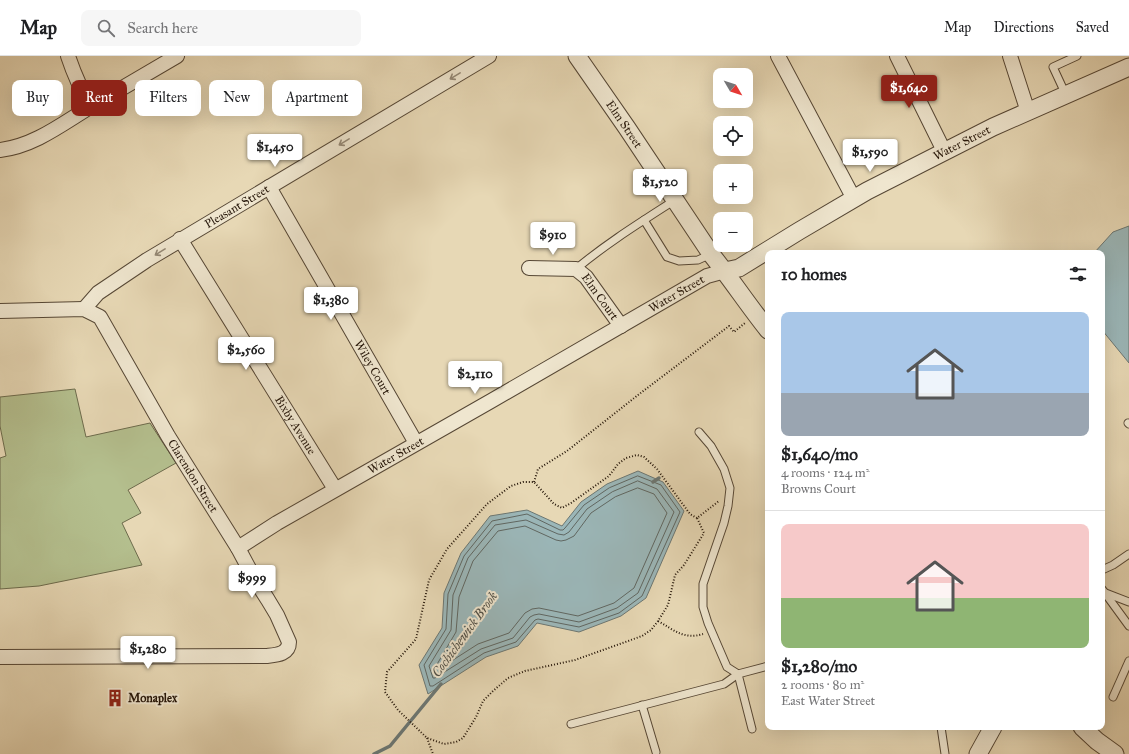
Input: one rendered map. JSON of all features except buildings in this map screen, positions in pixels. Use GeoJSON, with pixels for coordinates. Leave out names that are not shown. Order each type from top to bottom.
{"type":"FeatureCollection","features":[{"type":"Feature","properties":{"kind":"street"},"geometry":{"type":"LineString","coordinates":[[68,56],[72,71],[76,80]]}},
{"type":"Feature","properties":{"kind":"street"},"geometry":{"type":"LineString","coordinates":[[127,85],[177,56]]}},
{"type":"Feature","properties":{"kind":"street","name":"Pleasant Street"},"geometry":{"type":"LineString","coordinates":[[84,309],[98,293],[180,239],[489,56]]}},
{"type":"Feature","properties":{"kind":"street","name":"Elm Street"},"geometry":{"type":"LineString","coordinates":[[577,56],[676,200],[711,254],[765,326]]}},
{"type":"Feature","properties":{"kind":"street"},"geometry":{"type":"LineString","coordinates":[[778,56],[854,199]]}},
{"type":"Feature","properties":{"kind":"street"},"geometry":{"type":"LineString","coordinates":[[897,56],[944,152]]}},
{"type":"Feature","properties":{"kind":"street"},"geometry":{"type":"LineString","coordinates":[[1010,56],[1028,112]]}},
{"type":"Feature","properties":{"kind":"street","name":"Water Street"},"geometry":{"type":"LineString","coordinates":[[768,250],[854,199],[993,127],[1129,67]]}},
{"type":"Feature","properties":{"kind":"street"},"geometry":{"type":"LineString","coordinates":[[0,150],[10,149],[28,143],[49,133],[75,116]]}},
{"type":"Feature","properties":{"kind":"street","name":"Wiley Court"},"geometry":{"type":"LineString","coordinates":[[269,186],[416,444]]}},
{"type":"Feature","properties":{"kind":"street","name":"Bixby Avenue"},"geometry":{"type":"LineString","coordinates":[[180,239],[335,490]]}},
{"type":"Feature","properties":{"kind":"street","name":"Water Street"},"geometry":{"type":"LineString","coordinates":[[238,548],[277,523],[707,276],[739,268],[765,252]]}},
{"type":"Feature","properties":{"kind":"street","name":"Elm Court"},"geometry":{"type":"LineString","coordinates":[[529,268],[576,269],[586,277],[621,326]]}},
{"type":"Feature","properties":{"kind":"street"},"geometry":{"type":"LineString","coordinates":[[0,311],[84,309]]}},
{"type":"Feature","properties":{"kind":"street","name":"Clarendon Street"},"geometry":{"type":"LineString","coordinates":[[0,657],[266,656],[283,653],[289,646],[289,642],[279,619],[238,548],[168,436],[100,317],[84,309]]}},
{"type":"Feature","properties":{"kind":"street"},"geometry":{"type":"LineString","coordinates":[[978,754],[991,730]]}},
{"type":"Feature","properties":{"kind":"street"},"geometry":{"type":"LineString","coordinates":[[1085,730],[1115,754]]}},
{"type":"Feature","properties":{"kind":"lane"},"geometry":{"type":"LineString","coordinates":[[1066,95],[1053,67],[1077,56]]}},
{"type":"Feature","properties":{"kind":"lane"},"geometry":{"type":"LineString","coordinates":[[576,269],[623,234],[676,200]]}},
{"type":"Feature","properties":{"kind":"lane"},"geometry":{"type":"LineString","coordinates":[[644,220],[667,257],[679,261],[698,260],[711,254]]}},
{"type":"Feature","properties":{"kind":"lane"},"geometry":{"type":"LineString","coordinates":[[699,432],[711,446],[724,469],[730,488],[724,523],[703,584],[703,607],[727,667],[738,674],[752,729]]}},
{"type":"Feature","properties":{"kind":"lane"},"geometry":{"type":"LineString","coordinates":[[1105,569],[1129,555]]}},
{"type":"Feature","properties":{"kind":"lane"},"geometry":{"type":"LineString","coordinates":[[1105,591],[1129,602]]}},
{"type":"Feature","properties":{"kind":"lane"},"geometry":{"type":"LineString","coordinates":[[1105,593],[1129,626]]}},
{"type":"Feature","properties":{"kind":"lane"},"geometry":{"type":"LineString","coordinates":[[1105,602],[1110,601]]}},
{"type":"Feature","properties":{"kind":"lane"},"geometry":{"type":"LineString","coordinates":[[1113,697],[1129,661]]}},
{"type":"Feature","properties":{"kind":"lane"},"geometry":{"type":"LineString","coordinates":[[571,724],[724,684],[738,674],[765,667]]}},
{"type":"Feature","properties":{"kind":"lane"},"geometry":{"type":"LineString","coordinates":[[642,705],[656,752]]}},
{"type":"Feature","properties":{"kind":"lane"},"geometry":{"type":"LineString","coordinates":[[942,730],[945,754]]}},
{"type":"Feature","properties":{"kind":"path"},"geometry":{"type":"LineString","coordinates":[[534,482],[538,469],[567,451],[729,326],[734,332],[747,321]]}},
{"type":"Feature","properties":{"kind":"path"},"geometry":{"type":"LineString","coordinates":[[637,455],[644,457],[657,469],[690,514],[697,518],[704,533],[684,565],[675,575],[668,605],[658,621],[642,636],[575,660],[525,671],[508,678],[483,701],[464,738],[456,742],[444,744],[427,738],[398,710],[385,692],[387,672],[416,639],[429,580],[447,549],[487,504],[511,486],[524,482],[534,482],[554,504],[562,508],[608,476],[618,464],[626,458],[637,455]]}},
{"type":"Feature","properties":{"kind":"path"},"geometry":{"type":"LineString","coordinates":[[697,518],[730,493]]}},
{"type":"Feature","properties":{"kind":"path"},"geometry":{"type":"LineString","coordinates":[[658,621],[682,634],[689,636],[697,636],[712,631]]}},
{"type":"Feature","properties":{"kind":"path"},"geometry":{"type":"LineString","coordinates":[[427,738],[433,754]]}},
{"type":"Feature","properties":{"kind":"green space"},"geometry":{"type":"Polygon","coordinates":[[[75,389],[86,437],[150,423],[176,463],[128,490],[141,513],[122,523],[142,565],[39,586],[0,589],[0,458],[6,456],[0,426],[0,397],[75,389]]]}},
{"type":"Feature","properties":{"kind":"water"},"geometry":{"type":"Polygon","coordinates":[[[1129,226],[1129,363],[1105,334],[1105,250],[1097,250],[1113,232],[1129,226]]]}},
{"type":"Feature","properties":{"kind":"water"},"geometry":{"type":"Polygon","coordinates":[[[638,471],[663,482],[684,511],[646,598],[621,616],[579,632],[537,623],[518,646],[486,657],[428,694],[419,665],[442,628],[444,593],[461,553],[490,516],[527,510],[562,526],[581,502],[607,484],[638,471]]]}},
{"type":"Feature","properties":{"kind":"waterway","name":"Cochichewick Brook"},"geometry":{"type":"LineString","coordinates":[[653,482],[659,478]]}},
{"type":"Feature","properties":{"kind":"waterway","name":"Cochichewick Brook"},"geometry":{"type":"LineString","coordinates":[[374,754],[390,746],[441,684]]}},
{"type":"Feature","properties":{"kind":"place","name":"Monaplex"},"geometry":{"type":"Point","coordinates":[115,698]}}]}
